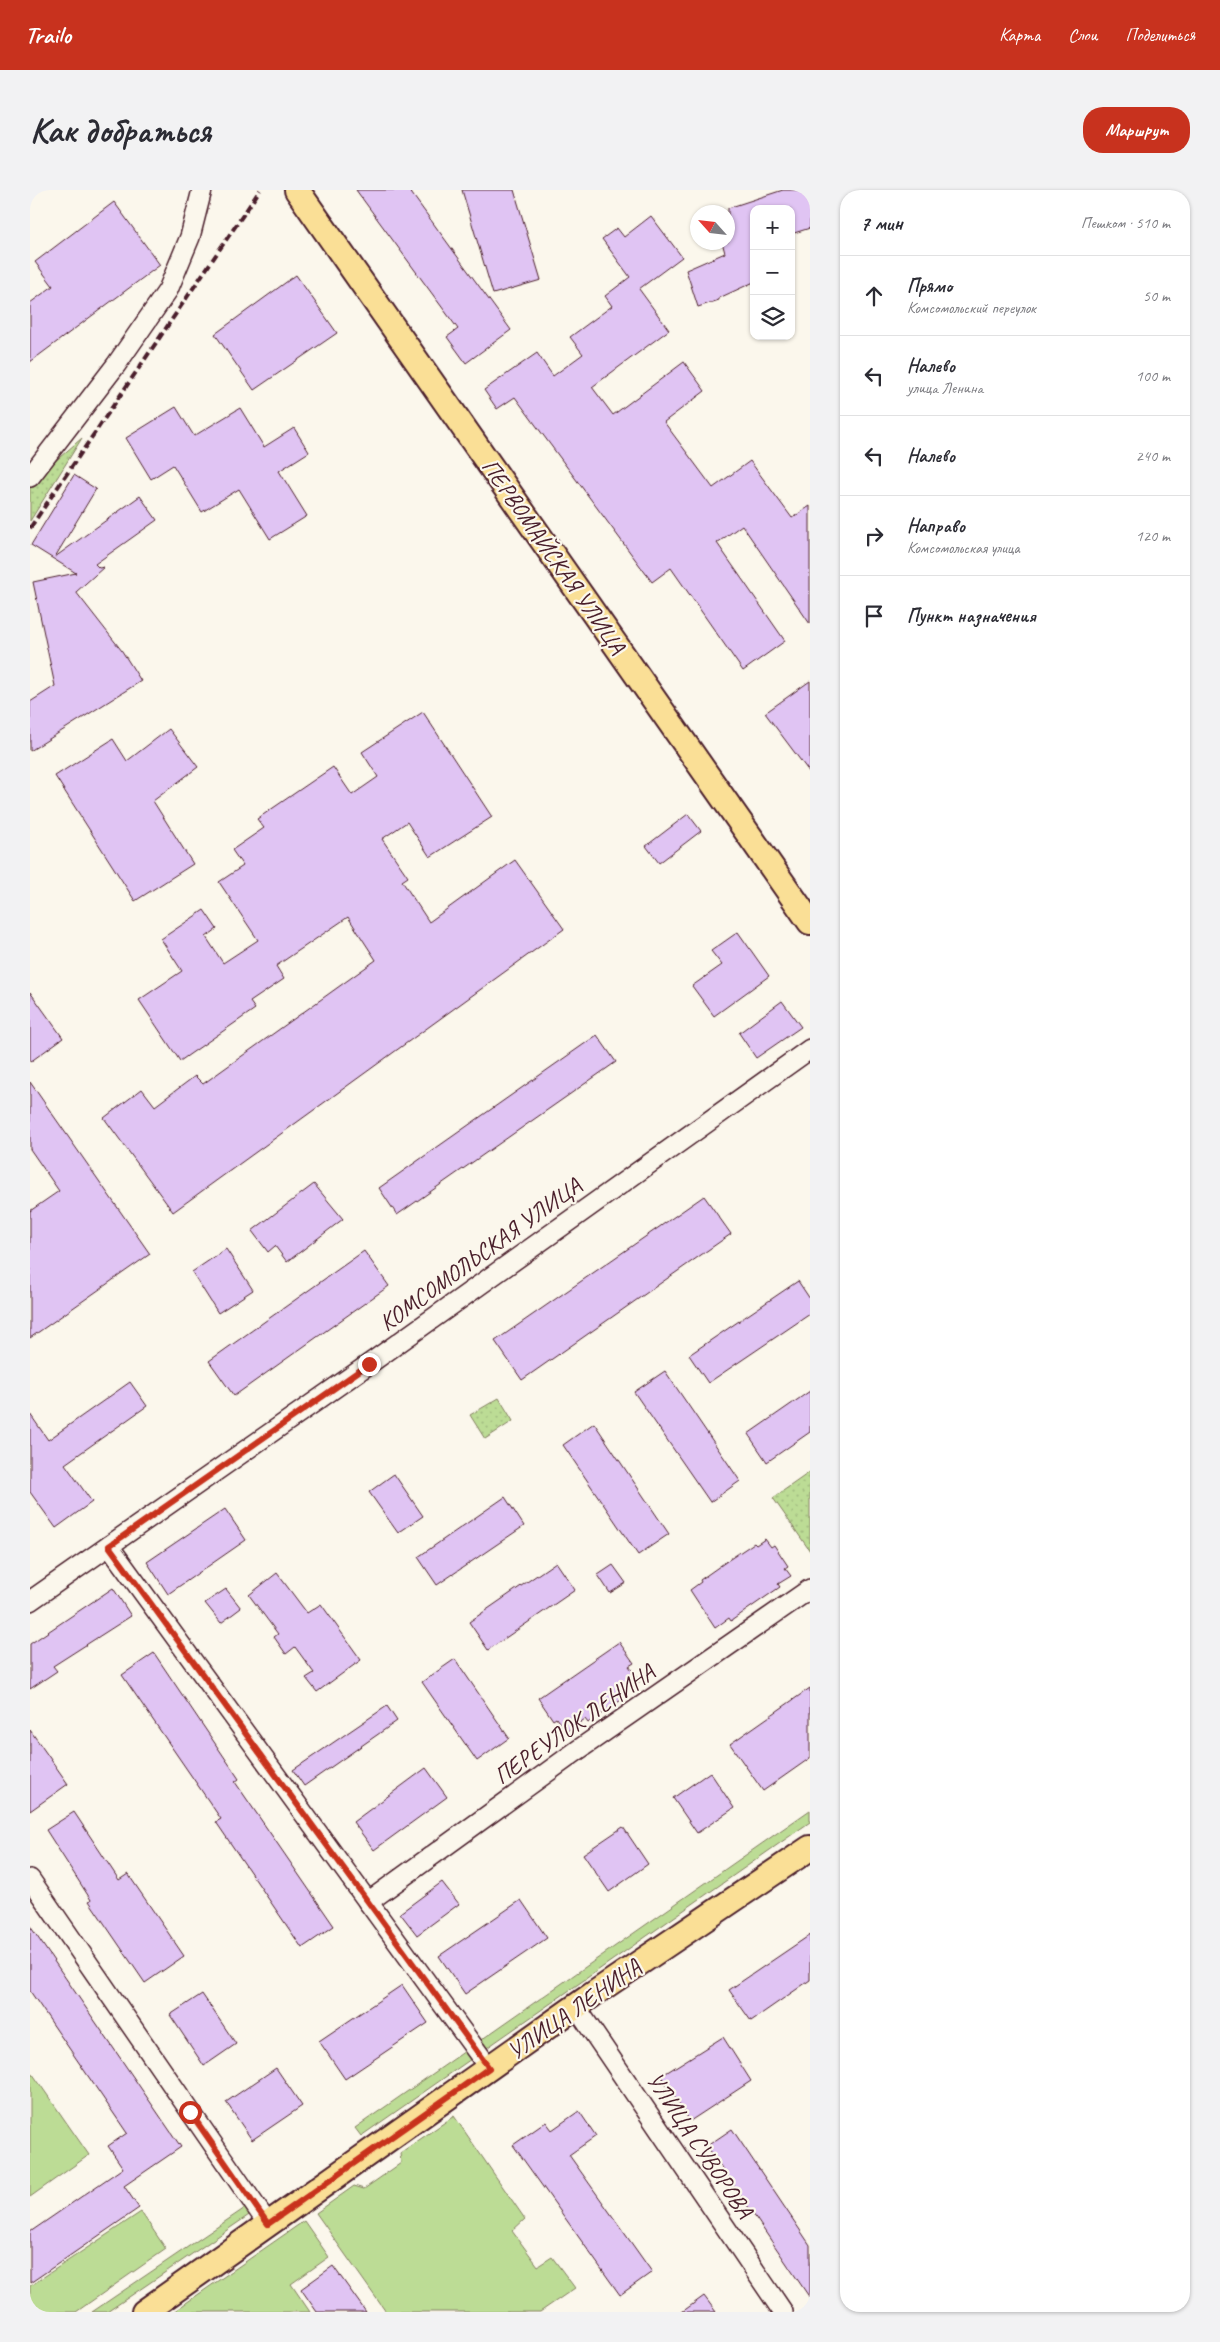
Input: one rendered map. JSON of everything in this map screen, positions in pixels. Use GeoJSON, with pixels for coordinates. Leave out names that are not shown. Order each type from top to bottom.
{"type":"FeatureCollection","features":[{"type":"Feature","properties":{"kind":"main road","name":"ПЕРВОМАЙСКАЯ УЛИЦА"},"geometry":{"type":"LineString","coordinates":[[297,190],[810,922]]}},
{"type":"Feature","properties":{"kind":"main road","name":"УЛИЦА ЛЕНИНА"},"geometry":{"type":"LineString","coordinates":[[144,2312],[576,2007],[810,1848]]}},
{"type":"Feature","properties":{"kind":"street"},"geometry":{"type":"LineString","coordinates":[[30,477],[116,365],[168,290],[190,237],[202,190]]}},
{"type":"Feature","properties":{"kind":"street","name":"КОМСОМОЛЬСКАЯ УЛИЦА"},"geometry":{"type":"LineString","coordinates":[[30,1601],[369,1364],[810,1049]]}},
{"type":"Feature","properties":{"kind":"street"},"geometry":{"type":"LineString","coordinates":[[109,1546],[489,2068]]}},
{"type":"Feature","properties":{"kind":"street","name":"ПЕРЕУЛОК ЛЕНИНА"},"geometry":{"type":"LineString","coordinates":[[368,1902],[578,1750],[810,1589]]}},
{"type":"Feature","properties":{"kind":"street"},"geometry":{"type":"LineString","coordinates":[[30,1879],[268,2224]]}},
{"type":"Feature","properties":{"kind":"street","name":"УЛИЦА СУВОРОВА"},"geometry":{"type":"LineString","coordinates":[[576,2007],[782,2312]]}},
{"type":"Feature","properties":{"kind":"green space"},"geometry":{"type":"Polygon","coordinates":[[[82,438],[30,521],[30,483],[82,438]]]}},
{"type":"Feature","properties":{"kind":"green space"},"geometry":{"type":"Polygon","coordinates":[[[499,1398],[513,1421],[485,1439],[470,1415],[499,1398]]]}},
{"type":"Feature","properties":{"kind":"green space"},"geometry":{"type":"Polygon","coordinates":[[[810,1472],[810,1551],[773,1498],[810,1472]]]}},
{"type":"Feature","properties":{"kind":"green space"},"geometry":{"type":"Polygon","coordinates":[[[810,1810],[810,1822],[361,2136],[355,2128],[810,1810]]]}},
{"type":"Feature","properties":{"kind":"green space"},"geometry":{"type":"Polygon","coordinates":[[[30,2070],[89,2155],[30,2197],[30,2070]]]}},
{"type":"Feature","properties":{"kind":"green space"},"geometry":{"type":"Polygon","coordinates":[[[454,2116],[525,2219],[512,2231],[538,2266],[552,2257],[575,2288],[540,2312],[386,2312],[316,2213],[354,2186],[364,2189],[401,2163],[400,2153],[454,2116]]]}},
{"type":"Feature","properties":{"kind":"green space"},"geometry":{"type":"Polygon","coordinates":[[[248,2206],[252,2213],[107,2312],[92,2312],[248,2206]]]}},
{"type":"Feature","properties":{"kind":"green space"},"geometry":{"type":"Polygon","coordinates":[[[141,2212],[166,2249],[76,2312],[30,2312],[30,2286],[141,2212]]]}},
{"type":"Feature","properties":{"kind":"green space"},"geometry":{"type":"Polygon","coordinates":[[[304,2221],[329,2257],[291,2284],[310,2312],[173,2312],[304,2221]]]}},
{"type":"Feature","properties":{"kind":"building"},"geometry":{"type":"Polygon","coordinates":[[[356,190],[409,190],[511,330],[466,363],[447,337],[458,329],[356,190]]]}},
{"type":"Feature","properties":{"kind":"building"},"geometry":{"type":"Polygon","coordinates":[[[462,190],[514,190],[541,280],[493,294],[462,190]]]}},
{"type":"Feature","properties":{"kind":"building"},"geometry":{"type":"Polygon","coordinates":[[[783,190],[810,190],[810,228],[795,233],[795,205],[750,205],[750,284],[719,298],[719,300],[698,307],[686,270],[725,253],[724,250],[735,250],[735,206],[783,190]]]}},
{"type":"Feature","properties":{"kind":"building"},"geometry":{"type":"Polygon","coordinates":[[[114,202],[160,265],[30,362],[30,303],[53,286],[35,262],[114,202]]]}},
{"type":"Feature","properties":{"kind":"building"},"geometry":{"type":"Polygon","coordinates":[[[651,216],[682,257],[639,289],[669,330],[592,387],[613,415],[684,362],[705,391],[664,422],[713,488],[750,461],[792,518],[810,506],[810,624],[742,525],[717,543],[785,641],[743,671],[671,568],[652,582],[515,397],[497,409],[484,390],[537,353],[553,376],[583,354],[570,337],[612,306],[605,296],[630,277],[602,239],[617,228],[624,237],[651,216]]]}},
{"type":"Feature","properties":{"kind":"building"},"geometry":{"type":"Polygon","coordinates":[[[296,275],[337,333],[254,390],[215,334],[296,275]]]}},
{"type":"Feature","properties":{"kind":"building"},"geometry":{"type":"Polygon","coordinates":[[[176,407],[194,436],[240,408],[264,447],[294,428],[309,452],[279,471],[307,516],[270,539],[239,489],[202,512],[173,465],[151,479],[126,438],[176,407]]]}},
{"type":"Feature","properties":{"kind":"building"},"geometry":{"type":"Polygon","coordinates":[[[74,475],[96,489],[55,557],[140,496],[157,520],[95,564],[99,568],[104,567],[76,592],[122,651],[141,681],[30,751],[30,702],[55,686],[33,582],[76,573],[31,545],[74,475]]]}},
{"type":"Feature","properties":{"kind":"building"},"geometry":{"type":"Polygon","coordinates":[[[810,681],[810,773],[765,713],[810,681]]]}},
{"type":"Feature","properties":{"kind":"building"},"geometry":{"type":"Polygon","coordinates":[[[423,712],[492,817],[430,857],[407,822],[382,839],[408,877],[402,881],[429,922],[515,860],[564,929],[173,1212],[104,1118],[142,1089],[155,1106],[195,1076],[203,1084],[376,960],[348,917],[276,966],[284,979],[250,1002],[255,1009],[180,1061],[139,1000],[182,971],[161,939],[204,910],[217,929],[206,937],[223,963],[258,940],[219,882],[243,866],[232,850],[264,828],[257,819],[333,767],[352,795],[378,777],[362,752],[423,712]]]}},
{"type":"Feature","properties":{"kind":"building"},"geometry":{"type":"Polygon","coordinates":[[[169,729],[198,767],[153,801],[193,864],[135,901],[55,776],[113,739],[127,761],[169,729]]]}},
{"type":"Feature","properties":{"kind":"building"},"geometry":{"type":"Polygon","coordinates":[[[688,814],[701,831],[659,863],[646,846],[688,814]]]}},
{"type":"Feature","properties":{"kind":"building"},"geometry":{"type":"Polygon","coordinates":[[[738,932],[769,976],[714,1016],[692,986],[722,965],[711,951],[738,932]]]}},
{"type":"Feature","properties":{"kind":"building"},"geometry":{"type":"Polygon","coordinates":[[[30,992],[63,1038],[30,1062],[30,992]]]}},
{"type":"Feature","properties":{"kind":"building"},"geometry":{"type":"Polygon","coordinates":[[[782,1001],[801,1027],[756,1058],[739,1033],[782,1001]]]}},
{"type":"Feature","properties":{"kind":"building"},"geometry":{"type":"Polygon","coordinates":[[[597,1035],[616,1062],[397,1215],[379,1188],[597,1035]]]}},
{"type":"Feature","properties":{"kind":"building"},"geometry":{"type":"Polygon","coordinates":[[[30,1082],[150,1254],[30,1338],[30,1211],[59,1191],[30,1149],[30,1082]]]}},
{"type":"Feature","properties":{"kind":"building"},"geometry":{"type":"Polygon","coordinates":[[[314,1184],[343,1219],[287,1262],[275,1246],[268,1252],[252,1231],[314,1184]]]}},
{"type":"Feature","properties":{"kind":"building"},"geometry":{"type":"Polygon","coordinates":[[[704,1196],[731,1234],[522,1380],[495,1341],[704,1196]]]}},
{"type":"Feature","properties":{"kind":"building"},"geometry":{"type":"Polygon","coordinates":[[[226,1249],[253,1290],[218,1313],[192,1272],[226,1249]]]}},
{"type":"Feature","properties":{"kind":"building"},"geometry":{"type":"Polygon","coordinates":[[[364,1251],[389,1286],[234,1396],[209,1361],[364,1251]]]}},
{"type":"Feature","properties":{"kind":"building"},"geometry":{"type":"Polygon","coordinates":[[[798,1281],[810,1299],[810,1314],[708,1383],[689,1355],[798,1281]]]}},
{"type":"Feature","properties":{"kind":"building"},"geometry":{"type":"Polygon","coordinates":[[[665,1371],[740,1481],[710,1502],[634,1392],[665,1371]]]}},
{"type":"Feature","properties":{"kind":"building"},"geometry":{"type":"Polygon","coordinates":[[[130,1382],[147,1406],[65,1464],[92,1502],[56,1528],[30,1492],[30,1414],[48,1440],[130,1382]]]}},
{"type":"Feature","properties":{"kind":"building"},"geometry":{"type":"Polygon","coordinates":[[[810,1391],[810,1432],[767,1462],[748,1434],[810,1391]]]}},
{"type":"Feature","properties":{"kind":"building"},"geometry":{"type":"Polygon","coordinates":[[[594,1423],[669,1534],[638,1555],[563,1445],[594,1423]]]}},
{"type":"Feature","properties":{"kind":"building"},"geometry":{"type":"Polygon","coordinates":[[[394,1474],[423,1516],[398,1533],[369,1492],[394,1474]]]}},
{"type":"Feature","properties":{"kind":"building"},"geometry":{"type":"Polygon","coordinates":[[[505,1497],[524,1526],[437,1585],[418,1557],[505,1497]]]}},
{"type":"Feature","properties":{"kind":"building"},"geometry":{"type":"Polygon","coordinates":[[[225,1509],[246,1540],[168,1594],[147,1562],[225,1509]]]}},
{"type":"Feature","properties":{"kind":"building"},"geometry":{"type":"Polygon","coordinates":[[[765,1539],[771,1547],[774,1545],[788,1566],[785,1568],[791,1576],[778,1584],[780,1587],[731,1621],[729,1618],[715,1628],[690,1590],[701,1582],[700,1580],[727,1561],[754,1543],[756,1545],[765,1539]]]}},
{"type":"Feature","properties":{"kind":"building"},"geometry":{"type":"Polygon","coordinates":[[[556,1562],[575,1590],[488,1650],[469,1622],[556,1562]]]}},
{"type":"Feature","properties":{"kind":"building"},"geometry":{"type":"Polygon","coordinates":[[[613,1565],[626,1583],[610,1593],[598,1575],[613,1565]]]}},
{"type":"Feature","properties":{"kind":"building"},"geometry":{"type":"Polygon","coordinates":[[[277,1573],[307,1613],[321,1604],[361,1660],[317,1692],[306,1678],[314,1673],[295,1647],[286,1654],[274,1637],[278,1634],[249,1595],[277,1573]]]}},
{"type":"Feature","properties":{"kind":"building"},"geometry":{"type":"Polygon","coordinates":[[[113,1588],[131,1616],[53,1666],[57,1671],[30,1689],[30,1644],[113,1588]]]}},
{"type":"Feature","properties":{"kind":"building"},"geometry":{"type":"Polygon","coordinates":[[[226,1589],[241,1608],[221,1623],[205,1603],[226,1589]]]}},
{"type":"Feature","properties":{"kind":"building"},"geometry":{"type":"Polygon","coordinates":[[[619,1642],[634,1663],[629,1666],[640,1681],[621,1694],[624,1698],[588,1723],[585,1719],[566,1732],[556,1718],[553,1720],[538,1698],[619,1642]]]}},
{"type":"Feature","properties":{"kind":"building"},"geometry":{"type":"Polygon","coordinates":[[[154,1653],[239,1779],[235,1782],[334,1926],[302,1948],[216,1822],[221,1819],[122,1675],[154,1653]]]}},
{"type":"Feature","properties":{"kind":"building"},"geometry":{"type":"Polygon","coordinates":[[[455,1659],[509,1738],[477,1761],[422,1682],[455,1659]]]}},
{"type":"Feature","properties":{"kind":"building"},"geometry":{"type":"Polygon","coordinates":[[[810,1688],[810,1758],[763,1791],[730,1744],[810,1688]]]}},
{"type":"Feature","properties":{"kind":"building"},"geometry":{"type":"Polygon","coordinates":[[[387,1706],[397,1721],[304,1786],[293,1770],[387,1706]]]}},
{"type":"Feature","properties":{"kind":"building"},"geometry":{"type":"Polygon","coordinates":[[[30,1730],[68,1784],[30,1811],[30,1730]]]}},
{"type":"Feature","properties":{"kind":"building"},"geometry":{"type":"Polygon","coordinates":[[[426,1768],[447,1797],[374,1850],[353,1822],[426,1768]]]}},
{"type":"Feature","properties":{"kind":"building"},"geometry":{"type":"Polygon","coordinates":[[[710,1772],[734,1808],[697,1833],[673,1798],[710,1772]]]}},
{"type":"Feature","properties":{"kind":"building"},"geometry":{"type":"Polygon","coordinates":[[[74,1812],[119,1880],[128,1874],[184,1956],[145,1983],[89,1901],[91,1900],[46,1830],[74,1812]]]}},
{"type":"Feature","properties":{"kind":"building"},"geometry":{"type":"Polygon","coordinates":[[[623,1827],[648,1864],[609,1892],[583,1854],[623,1827]]]}},
{"type":"Feature","properties":{"kind":"building"},"geometry":{"type":"Polygon","coordinates":[[[442,1882],[459,1904],[417,1935],[400,1913],[442,1882]]]}},
{"type":"Feature","properties":{"kind":"building"},"geometry":{"type":"Polygon","coordinates":[[[521,1900],[547,1938],[465,1994],[439,1956],[521,1900]]]}},
{"type":"Feature","properties":{"kind":"building"},"geometry":{"type":"Polygon","coordinates":[[[30,1926],[181,2147],[124,2186],[139,2208],[30,2283],[30,2232],[123,2168],[108,2146],[127,2133],[30,1991],[30,1926]]]}},
{"type":"Feature","properties":{"kind":"building"},"geometry":{"type":"Polygon","coordinates":[[[810,1935],[810,1980],[751,2021],[729,1990],[810,1935]]]}},
{"type":"Feature","properties":{"kind":"building"},"geometry":{"type":"Polygon","coordinates":[[[402,1985],[428,2023],[345,2079],[319,2041],[402,1985]]]}},
{"type":"Feature","properties":{"kind":"building"},"geometry":{"type":"Polygon","coordinates":[[[202,1994],[236,2044],[204,2066],[170,2015],[202,1994]]]}},
{"type":"Feature","properties":{"kind":"building"},"geometry":{"type":"Polygon","coordinates":[[[723,2037],[751,2081],[690,2121],[661,2076],[723,2037]]]}},
{"type":"Feature","properties":{"kind":"building"},"geometry":{"type":"Polygon","coordinates":[[[276,2068],[302,2106],[252,2140],[226,2102],[276,2068]]]}},
{"type":"Feature","properties":{"kind":"building"},"geometry":{"type":"Polygon","coordinates":[[[579,2111],[596,2136],[569,2155],[652,2272],[620,2295],[513,2145],[546,2122],[552,2130],[579,2111]]]}},
{"type":"Feature","properties":{"kind":"building"},"geometry":{"type":"Polygon","coordinates":[[[732,2129],[810,2245],[810,2298],[707,2146],[732,2129]]]}},
{"type":"Feature","properties":{"kind":"building"},"geometry":{"type":"Polygon","coordinates":[[[333,2266],[366,2312],[317,2312],[301,2289],[333,2266]]]}},
{"type":"Feature","properties":{"kind":"building"},"geometry":{"type":"Polygon","coordinates":[[[704,2296],[716,2312],[682,2312],[704,2296]]]}},
{"type":"Feature","properties":{"kind":"railway"},"geometry":{"type":"LineString","coordinates":[[30,528],[260,190]]}},
{"type":"Feature","properties":{"kind":"route"},"geometry":{"type":"LineString","coordinates":[[190,2112],[268,2224],[489,2068],[109,1546],[369,1364]]}}]}
